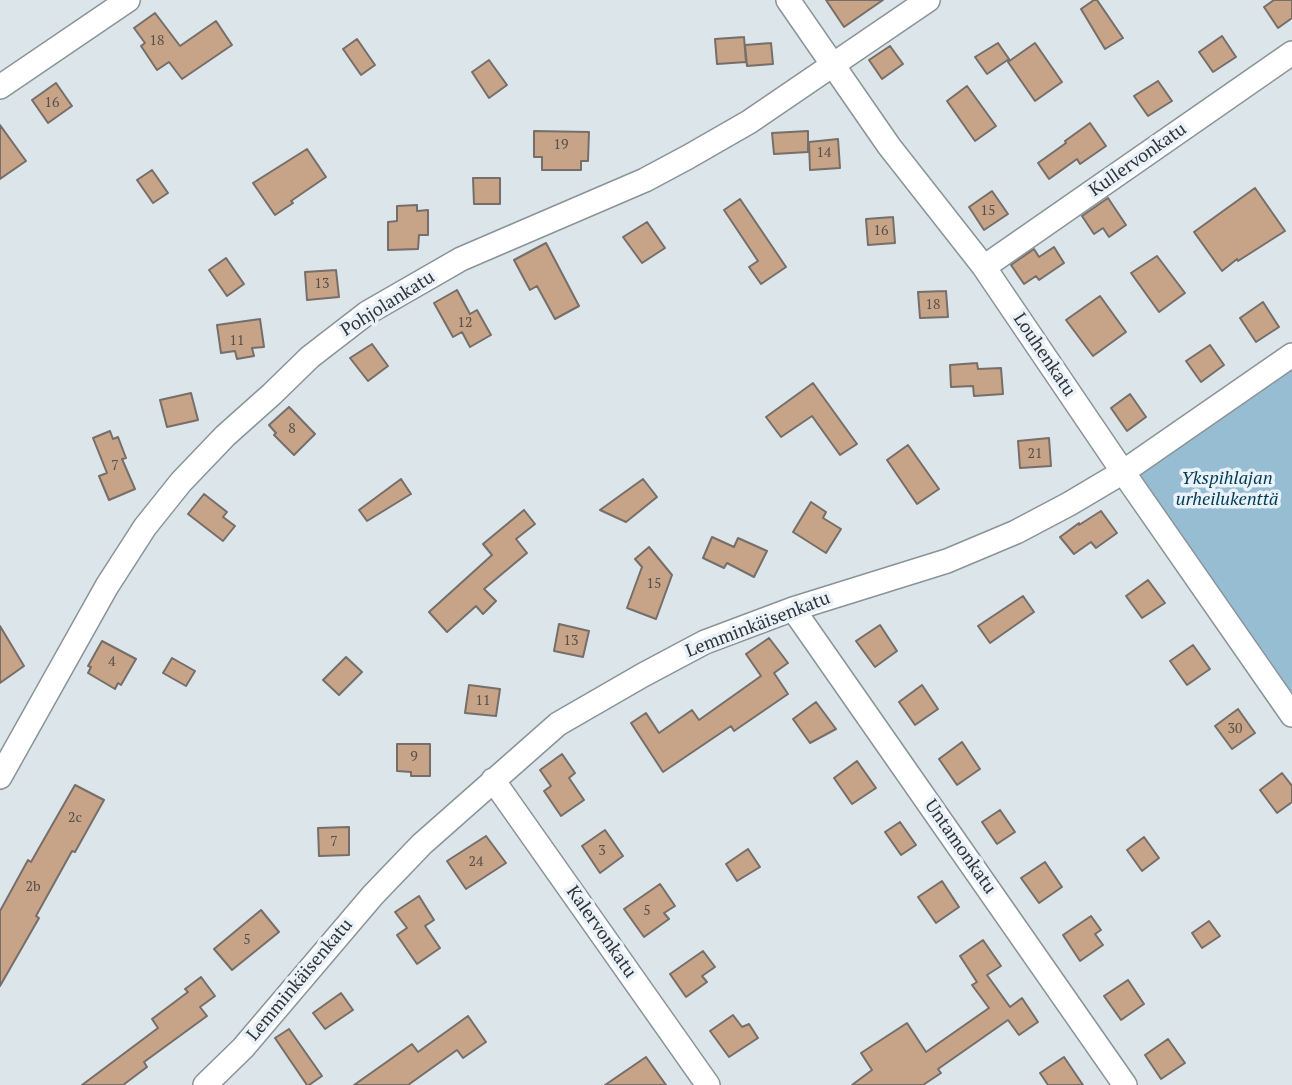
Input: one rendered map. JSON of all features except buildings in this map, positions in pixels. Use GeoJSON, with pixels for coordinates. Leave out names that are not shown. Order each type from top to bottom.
{"type":"FeatureCollection","features":[{"type":"Feature","properties":{"kind":"street"},"geometry":{"type":"LineString","coordinates":[[0,87],[128,0]]}},
{"type":"Feature","properties":{"kind":"street","name":"Louhenkatu"},"geometry":{"type":"LineString","coordinates":[[788,0],[889,146],[984,267],[1292,715]]}},
{"type":"Feature","properties":{"kind":"street","name":"Pohjolankatu"},"geometry":{"type":"LineString","coordinates":[[0,777],[107,586],[145,527],[181,482],[225,436],[310,357],[367,313],[461,259],[645,180],[749,122],[928,0]]}},
{"type":"Feature","properties":{"kind":"street","name":"Kullervonkatu"},"geometry":{"type":"LineString","coordinates":[[984,267],[1292,53]]}},
{"type":"Feature","properties":{"kind":"street","name":"Lemminkäisenkatu"},"geometry":{"type":"LineString","coordinates":[[205,1085],[243,1048],[333,940],[422,844],[558,724],[705,642],[793,609],[947,561],[1016,532],[1123,472],[1292,355]]}},
{"type":"Feature","properties":{"kind":"street","name":"Untamonkatu"},"geometry":{"type":"LineString","coordinates":[[793,609],[1125,1085]]}},
{"type":"Feature","properties":{"kind":"street","name":"Kalervonkatu"},"geometry":{"type":"LineString","coordinates":[[493,780],[708,1085]]}},
{"type":"Feature","properties":{"kind":"green space","name":"Ykspihlajan urheilukenttä"},"geometry":{"type":"Polygon","coordinates":[[[1292,367],[1292,696],[1138,474],[1292,367]]]}}]}
